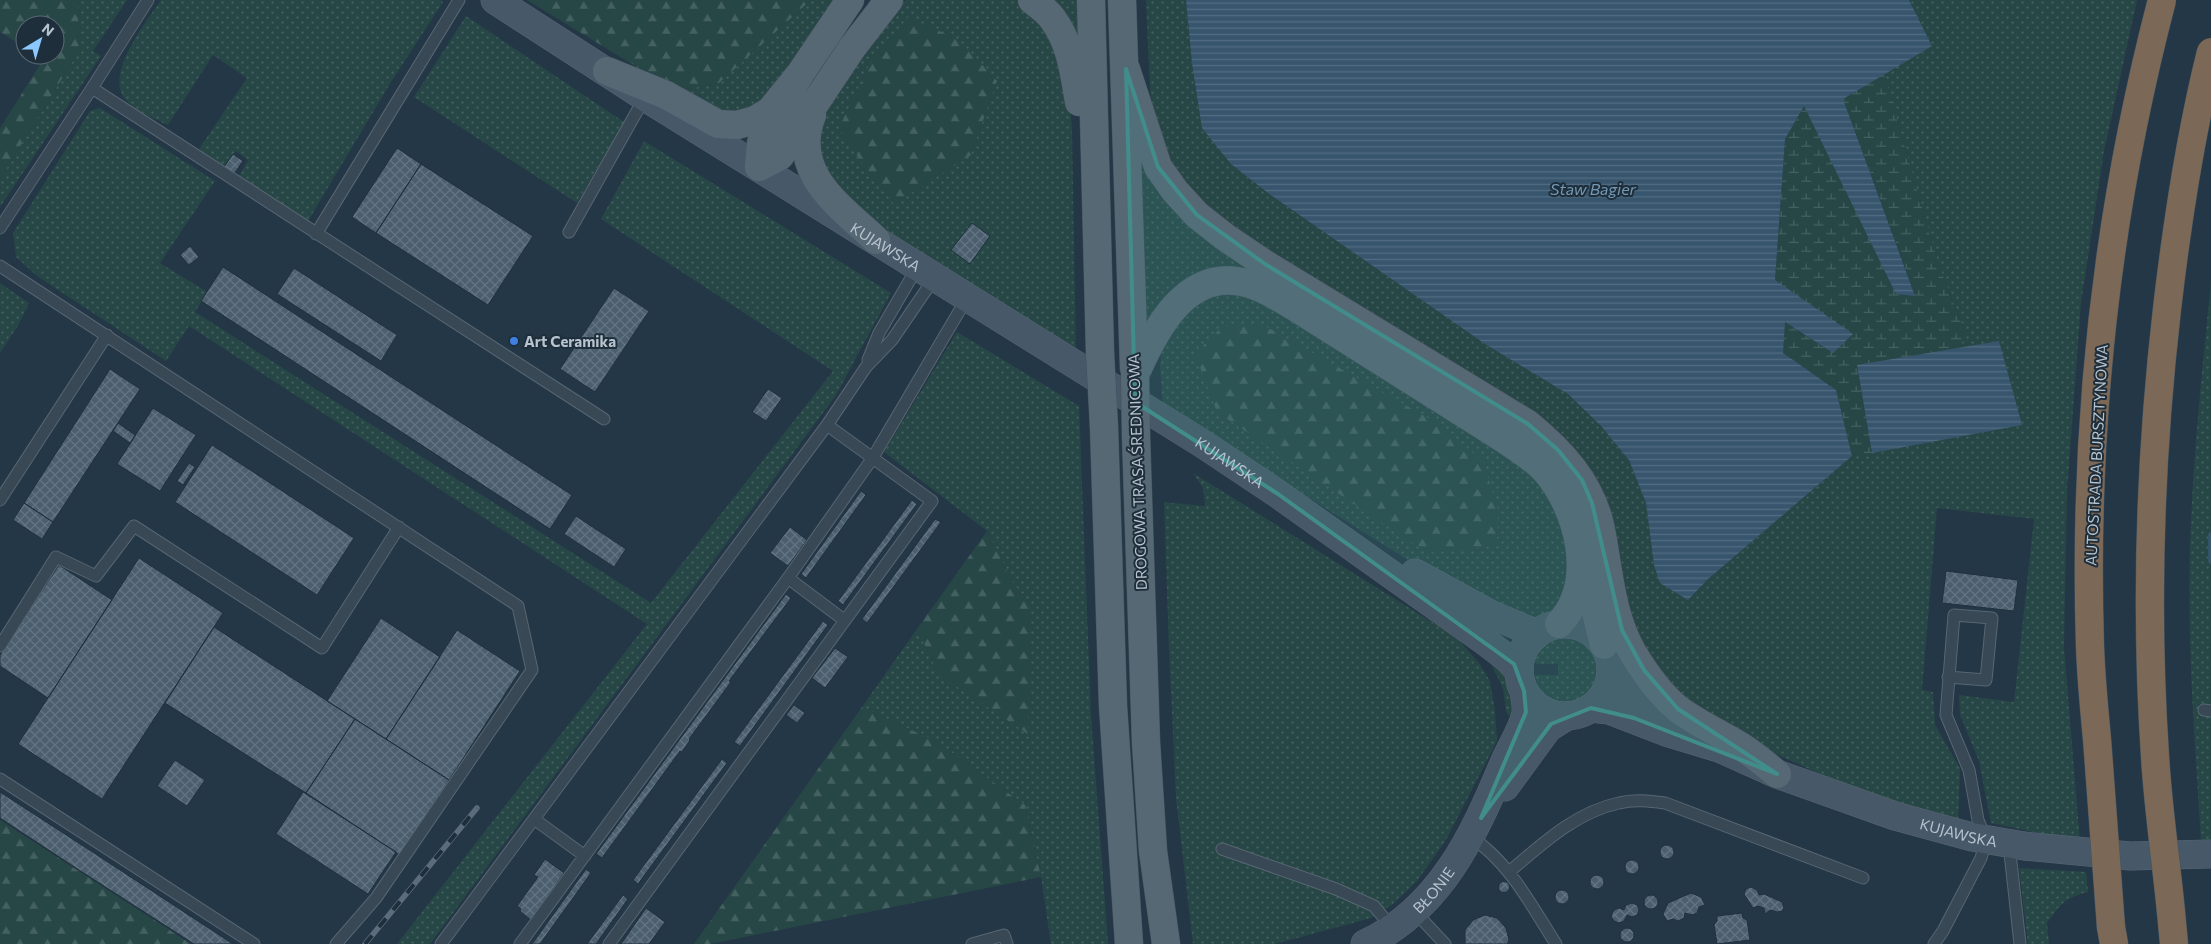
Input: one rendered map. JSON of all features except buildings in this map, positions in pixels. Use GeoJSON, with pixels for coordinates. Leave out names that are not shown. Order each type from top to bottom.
{"type":"FeatureCollection","features":[{"type":"Feature","properties":{"kind":"highway","name":"AUTOSTRADA BURSZTYNOWA"},"geometry":{"type":"LineString","coordinates":[[2112,938],[2090,647],[2090,508],[2097,383],[2114,228],[2144,71],[2162,0]]}},
{"type":"Feature","properties":{"kind":"highway"},"geometry":{"type":"LineString","coordinates":[[2174,944],[2155,757],[2151,648],[2151,519],[2158,390],[2175,241],[2202,86],[2211,52]]}},
{"type":"Feature","properties":{"kind":"main road"},"geometry":{"type":"LineString","coordinates":[[759,167],[762,143],[800,74],[850,0]]}},
{"type":"Feature","properties":{"kind":"main road"},"geometry":{"type":"LineString","coordinates":[[759,167],[780,156],[871,22],[889,0]]}},
{"type":"Feature","properties":{"kind":"main road"},"geometry":{"type":"LineString","coordinates":[[1032,0],[1052,17],[1067,43],[1074,67],[1097,205]]}},
{"type":"Feature","properties":{"kind":"main road"},"geometry":{"type":"LineString","coordinates":[[1090,0],[1113,714],[1129,944]]}},
{"type":"Feature","properties":{"kind":"main road","name":"DROGOWA TRASA ŚREDNICOWA"},"geometry":{"type":"LineString","coordinates":[[1122,0],[1126,69],[1146,742],[1153,850],[1166,944]]}},
{"type":"Feature","properties":{"kind":"main road"},"geometry":{"type":"LineString","coordinates":[[1126,69],[1158,167],[1175,191],[1197,215],[1265,264],[1528,424],[1558,450],[1582,480],[1599,524],[1615,607],[1632,652],[1644,670],[1665,697],[1678,709],[1738,745],[1777,774]]}},
{"type":"Feature","properties":{"kind":"main road"},"geometry":{"type":"LineString","coordinates":[[607,71],[666,95],[718,124],[737,125],[755,120],[770,110],[800,74]]}},
{"type":"Feature","properties":{"kind":"main road"},"geometry":{"type":"LineString","coordinates":[[823,91],[811,118],[806,136],[806,154],[814,178],[876,240]]}},
{"type":"Feature","properties":{"kind":"main road"},"geometry":{"type":"LineString","coordinates":[[1134,375],[1148,345],[1169,313],[1182,299],[1203,286],[1233,281],[1248,283],[1266,290],[1295,307],[1501,437],[1530,456],[1543,469],[1563,497],[1578,541],[1580,562],[1575,602],[1568,614],[1548,629]]}},
{"type":"Feature","properties":{"kind":"main road"},"geometry":{"type":"LineString","coordinates":[[1599,524],[1600,572],[1596,612],[1608,657]]}},
{"type":"Feature","properties":{"kind":"street","name":"KUJAWSKA"},"geometry":{"type":"LineString","coordinates":[[495,0],[645,97],[1203,444],[1278,494],[1508,658],[1522,681]]}},
{"type":"Feature","properties":{"kind":"street","name":"KUJAWSKA"},"geometry":{"type":"LineString","coordinates":[[1278,494],[1490,614],[1548,629]]}},
{"type":"Feature","properties":{"kind":"street"},"geometry":{"type":"LineString","coordinates":[[1581,626],[1593,633],[1608,657],[1608,687],[1600,700],[1579,712],[1555,715],[1543,711],[1529,699],[1522,681],[1524,650],[1548,629],[1581,626]]}},
{"type":"Feature","properties":{"kind":"street","name":"KUJAWSKA"},"geometry":{"type":"LineString","coordinates":[[1608,657],[1625,688],[1719,748]]}},
{"type":"Feature","properties":{"kind":"street","name":"BŁONIE"},"geometry":{"type":"LineString","coordinates":[[1476,827],[1525,717],[1522,681]]}},
{"type":"Feature","properties":{"kind":"street","name":"KUJAWSKA"},"geometry":{"type":"LineString","coordinates":[[1579,712],[1609,710],[1666,732],[1719,748],[1777,774],[1895,816],[1997,841],[2130,856],[2211,854]]}},
{"type":"Feature","properties":{"kind":"street","name":"BŁONIE"},"geometry":{"type":"LineString","coordinates":[[1365,944],[1393,929],[1415,912],[1434,893],[1476,827],[1548,728],[1579,712]]}},
{"type":"Feature","properties":{"kind":"lane"},"geometry":{"type":"LineString","coordinates":[[0,228],[148,0]]}},
{"type":"Feature","properties":{"kind":"lane"},"geometry":{"type":"LineString","coordinates":[[316,234],[459,0]]}},
{"type":"Feature","properties":{"kind":"lane"},"geometry":{"type":"LineString","coordinates":[[92,88],[604,419]]}},
{"type":"Feature","properties":{"kind":"lane"},"geometry":{"type":"LineString","coordinates":[[570,232],[645,97]]}},
{"type":"Feature","properties":{"kind":"lane"},"geometry":{"type":"LineString","coordinates":[[0,266],[518,606],[532,670],[376,898],[336,944]]}},
{"type":"Feature","properties":{"kind":"lane"},"geometry":{"type":"LineString","coordinates":[[866,367],[879,333],[926,272]]}},
{"type":"Feature","properties":{"kind":"lane"},"geometry":{"type":"LineString","coordinates":[[441,944],[827,425],[866,367],[892,340],[926,272]]}},
{"type":"Feature","properties":{"kind":"lane"},"geometry":{"type":"LineString","coordinates":[[520,944],[788,578],[872,459],[967,298]]}},
{"type":"Feature","properties":{"kind":"lane"},"geometry":{"type":"LineString","coordinates":[[0,500],[107,335]]}},
{"type":"Feature","properties":{"kind":"lane"},"geometry":{"type":"LineString","coordinates":[[609,944],[932,501],[827,425]]}},
{"type":"Feature","properties":{"kind":"lane"},"geometry":{"type":"LineString","coordinates":[[0,646],[56,557],[96,576],[134,526],[322,648],[399,527]]}},
{"type":"Feature","properties":{"kind":"lane"},"geometry":{"type":"LineString","coordinates":[[788,578],[844,620]]}},
{"type":"Feature","properties":{"kind":"lane"},"geometry":{"type":"LineString","coordinates":[[1948,676],[1986,680],[1992,618],[1954,615],[1948,676],[1946,715],[1969,770],[1978,820],[1997,841],[2020,944]]}},
{"type":"Feature","properties":{"kind":"lane"},"geometry":{"type":"LineString","coordinates":[[0,779],[254,944]]}},
{"type":"Feature","properties":{"kind":"lane"},"geometry":{"type":"LineString","coordinates":[[1509,872],[1553,834],[1596,810],[1620,802],[1644,800],[1665,803],[1863,878]]}},
{"type":"Feature","properties":{"kind":"lane"},"geometry":{"type":"LineString","coordinates":[[534,819],[585,856]]}},
{"type":"Feature","properties":{"kind":"lane"},"geometry":{"type":"LineString","coordinates":[[1476,827],[1496,857],[1509,872],[1556,944]]}},
{"type":"Feature","properties":{"kind":"lane"},"geometry":{"type":"LineString","coordinates":[[1934,944],[1944,931],[1981,858],[1997,841]]}},
{"type":"Feature","properties":{"kind":"lane"},"geometry":{"type":"LineString","coordinates":[[1222,849],[1336,889],[1374,906],[1393,929]]}},
{"type":"Feature","properties":{"kind":"lane"},"geometry":{"type":"LineString","coordinates":[[1415,912],[1445,944]]}},
{"type":"Feature","properties":{"kind":"lane"},"geometry":{"type":"LineString","coordinates":[[972,944],[1004,935],[1007,944]]}},
{"type":"Feature","properties":{"kind":"highlighted area"},"geometry":{"type":"Polygon","coordinates":[[[1126,69],[1158,167],[1197,215],[1265,264],[1528,424],[1558,450],[1582,480],[1592,503],[1622,630],[1644,670],[1678,709],[1777,774],[1634,718],[1591,708],[1551,724],[1481,818],[1526,712],[1524,691],[1514,664],[1278,494],[1135,402],[1126,69]]]}},
{"type":"Feature","properties":{"kind":"green space"},"geometry":{"type":"Polygon","coordinates":[[[0,0],[78,0],[79,51],[0,179],[0,128],[40,65],[65,65],[65,15],[15,15],[15,42],[0,32],[0,0]]]}},
{"type":"Feature","properties":{"kind":"green space"},"geometry":{"type":"Polygon","coordinates":[[[78,0],[127,0],[93,51],[101,56],[0,207],[0,179],[79,51],[78,0]]]}},
{"type":"Feature","properties":{"kind":"green space"},"geometry":{"type":"Polygon","coordinates":[[[161,0],[441,0],[443,2],[391,82],[308,221],[238,178],[248,160],[236,151],[223,169],[199,149],[247,78],[213,55],[168,125],[139,111],[125,99],[120,88],[123,62],[138,34],[161,0]]]}},
{"type":"Feature","properties":{"kind":"green space"},"geometry":{"type":"Polygon","coordinates":[[[527,0],[811,0],[719,83],[683,90],[609,50],[527,0]]]}},
{"type":"Feature","properties":{"kind":"green space"},"geometry":{"type":"Polygon","coordinates":[[[811,0],[836,0],[771,102],[718,118],[609,50],[683,90],[719,83],[811,0]]]}},
{"type":"Feature","properties":{"kind":"green space"},"geometry":{"type":"Polygon","coordinates":[[[906,0],[1016,0],[1035,12],[1055,40],[1067,75],[1072,129],[1076,353],[907,248],[848,202],[823,176],[817,120],[895,6],[906,0]]]}},
{"type":"Feature","properties":{"kind":"green space"},"geometry":{"type":"Polygon","coordinates":[[[1048,0],[1077,0],[1079,39],[1048,0]]]}},
{"type":"Feature","properties":{"kind":"green space"},"geometry":{"type":"Polygon","coordinates":[[[1146,0],[1186,0],[1192,63],[1231,164],[1268,193],[1485,344],[1568,394],[1601,426],[1629,460],[1646,503],[1654,565],[1688,600],[1707,580],[1852,456],[2021,425],[1999,341],[1961,348],[1964,329],[1939,266],[1884,74],[1932,46],[1909,0],[2137,0],[2104,151],[2081,303],[2067,491],[2064,647],[2080,842],[1991,823],[1979,761],[1960,715],[1959,695],[2014,702],[2034,519],[1937,508],[1922,690],[1933,692],[1935,725],[1960,768],[1958,825],[1831,779],[1700,717],[1643,656],[1582,458],[1556,429],[1414,339],[1343,300],[1219,222],[1189,195],[1158,140],[1150,91],[1146,0]]]}},
{"type":"Feature","properties":{"kind":"green space"},"geometry":{"type":"Polygon","coordinates":[[[466,16],[624,122],[577,203],[414,97],[466,16]]]}},
{"type":"Feature","properties":{"kind":"green space"},"geometry":{"type":"Polygon","coordinates":[[[908,17],[959,40],[997,81],[971,155],[894,204],[862,163],[839,128],[868,67],[908,17]]]}},
{"type":"Feature","properties":{"kind":"green space"},"geometry":{"type":"Polygon","coordinates":[[[1884,74],[1939,266],[1964,330],[1961,348],[1857,366],[1872,453],[1852,456],[1836,390],[1783,353],[1784,322],[1833,353],[1775,280],[1785,139],[1804,106],[1896,293],[1915,295],[1843,99],[1884,74]]]}},
{"type":"Feature","properties":{"kind":"green space"},"geometry":{"type":"Polygon","coordinates":[[[100,108],[215,181],[160,263],[207,292],[195,312],[651,603],[833,371],[601,219],[644,141],[891,293],[836,395],[430,944],[397,944],[647,624],[189,326],[166,361],[37,276],[16,257],[13,233],[90,111],[100,108]]]}},
{"type":"Feature","properties":{"kind":"green space"},"geometry":{"type":"Polygon","coordinates":[[[1142,159],[1154,178],[1564,473],[1585,619],[1578,616],[1561,479],[1241,271],[1152,319],[1146,317],[1142,159]]]}},
{"type":"Feature","properties":{"kind":"green space"},"geometry":{"type":"Polygon","coordinates":[[[2211,282],[2211,841],[2201,841],[2194,731],[2189,583],[2191,513],[2211,282]]]}},
{"type":"Feature","properties":{"kind":"green space"},"geometry":{"type":"Polygon","coordinates":[[[0,283],[29,303],[19,324],[0,353],[0,283]]]}},
{"type":"Feature","properties":{"kind":"green space"},"geometry":{"type":"Polygon","coordinates":[[[1237,290],[1266,299],[1532,470],[1565,521],[1570,578],[1556,609],[1542,619],[1524,620],[1435,577],[1163,406],[1160,365],[1163,343],[1172,321],[1208,294],[1237,290]]]}},
{"type":"Feature","properties":{"kind":"green space"},"geometry":{"type":"Polygon","coordinates":[[[1265,326],[1435,422],[1483,461],[1498,510],[1497,546],[1427,553],[1217,412],[1195,354],[1222,327],[1265,326]]]}},
{"type":"Feature","properties":{"kind":"green space"},"geometry":{"type":"Polygon","coordinates":[[[957,332],[1079,406],[1091,715],[1108,944],[1051,944],[1041,877],[1025,805],[937,742],[862,707],[917,629],[939,675],[1030,605],[1013,583],[987,531],[884,452],[957,332]]]}},
{"type":"Feature","properties":{"kind":"green space"},"geometry":{"type":"Polygon","coordinates":[[[1193,473],[1456,637],[1479,663],[1490,681],[1497,741],[1446,840],[1417,881],[1393,904],[1371,918],[1275,944],[1193,944],[1176,798],[1164,502],[1205,506],[1203,488],[1193,473]]]}},
{"type":"Feature","properties":{"kind":"green space"},"geometry":{"type":"Polygon","coordinates":[[[987,531],[1013,583],[1030,605],[1028,734],[939,675],[917,629],[987,531]]]}},
{"type":"Feature","properties":{"kind":"green space"},"geometry":{"type":"Polygon","coordinates":[[[1560,636],[1585,642],[1598,655],[1600,671],[1594,688],[1582,701],[1566,706],[1549,701],[1532,681],[1535,675],[1558,675],[1558,664],[1536,664],[1533,658],[1544,644],[1560,636]]]}},
{"type":"Feature","properties":{"kind":"green space"},"geometry":{"type":"Polygon","coordinates":[[[1486,654],[1504,666],[1517,706],[1516,720],[1506,712],[1503,688],[1486,654]]]}},
{"type":"Feature","properties":{"kind":"green space"},"geometry":{"type":"Polygon","coordinates":[[[862,707],[937,742],[1025,805],[1041,877],[710,944],[694,944],[862,707]]]}},
{"type":"Feature","properties":{"kind":"green space"},"geometry":{"type":"Polygon","coordinates":[[[0,820],[191,944],[0,944],[0,820]]]}},
{"type":"Feature","properties":{"kind":"green space"},"geometry":{"type":"Polygon","coordinates":[[[2019,868],[2086,872],[2088,892],[2068,899],[2047,923],[2049,944],[2028,944],[2019,868]]]}},
{"type":"Feature","properties":{"kind":"water","name":"Staw Bagier"},"geometry":{"type":"Polygon","coordinates":[[[1186,0],[1909,0],[1932,46],[1843,99],[1915,296],[1896,294],[1804,106],[1785,139],[1775,280],[1853,334],[1833,353],[1785,322],[1783,353],[1836,390],[1852,456],[1707,580],[1688,600],[1660,583],[1654,565],[1646,503],[1629,460],[1601,426],[1568,394],[1485,344],[1268,193],[1231,164],[1202,128],[1192,63],[1186,0]]]}},
{"type":"Feature","properties":{"kind":"water"},"geometry":{"type":"Polygon","coordinates":[[[1999,341],[2022,425],[1872,453],[1857,365],[1999,341]]]}},
{"type":"Feature","properties":{"kind":"waterway"},"geometry":{"type":"LineString","coordinates":[[2211,535],[2211,561]]}},
{"type":"Feature","properties":{"kind":"railway"},"geometry":{"type":"LineString","coordinates":[[365,944],[477,808]]}},
{"type":"Feature","properties":{"kind":"place","name":"Art Ceramika"},"geometry":{"type":"Point","coordinates":[514,341]}}]}
